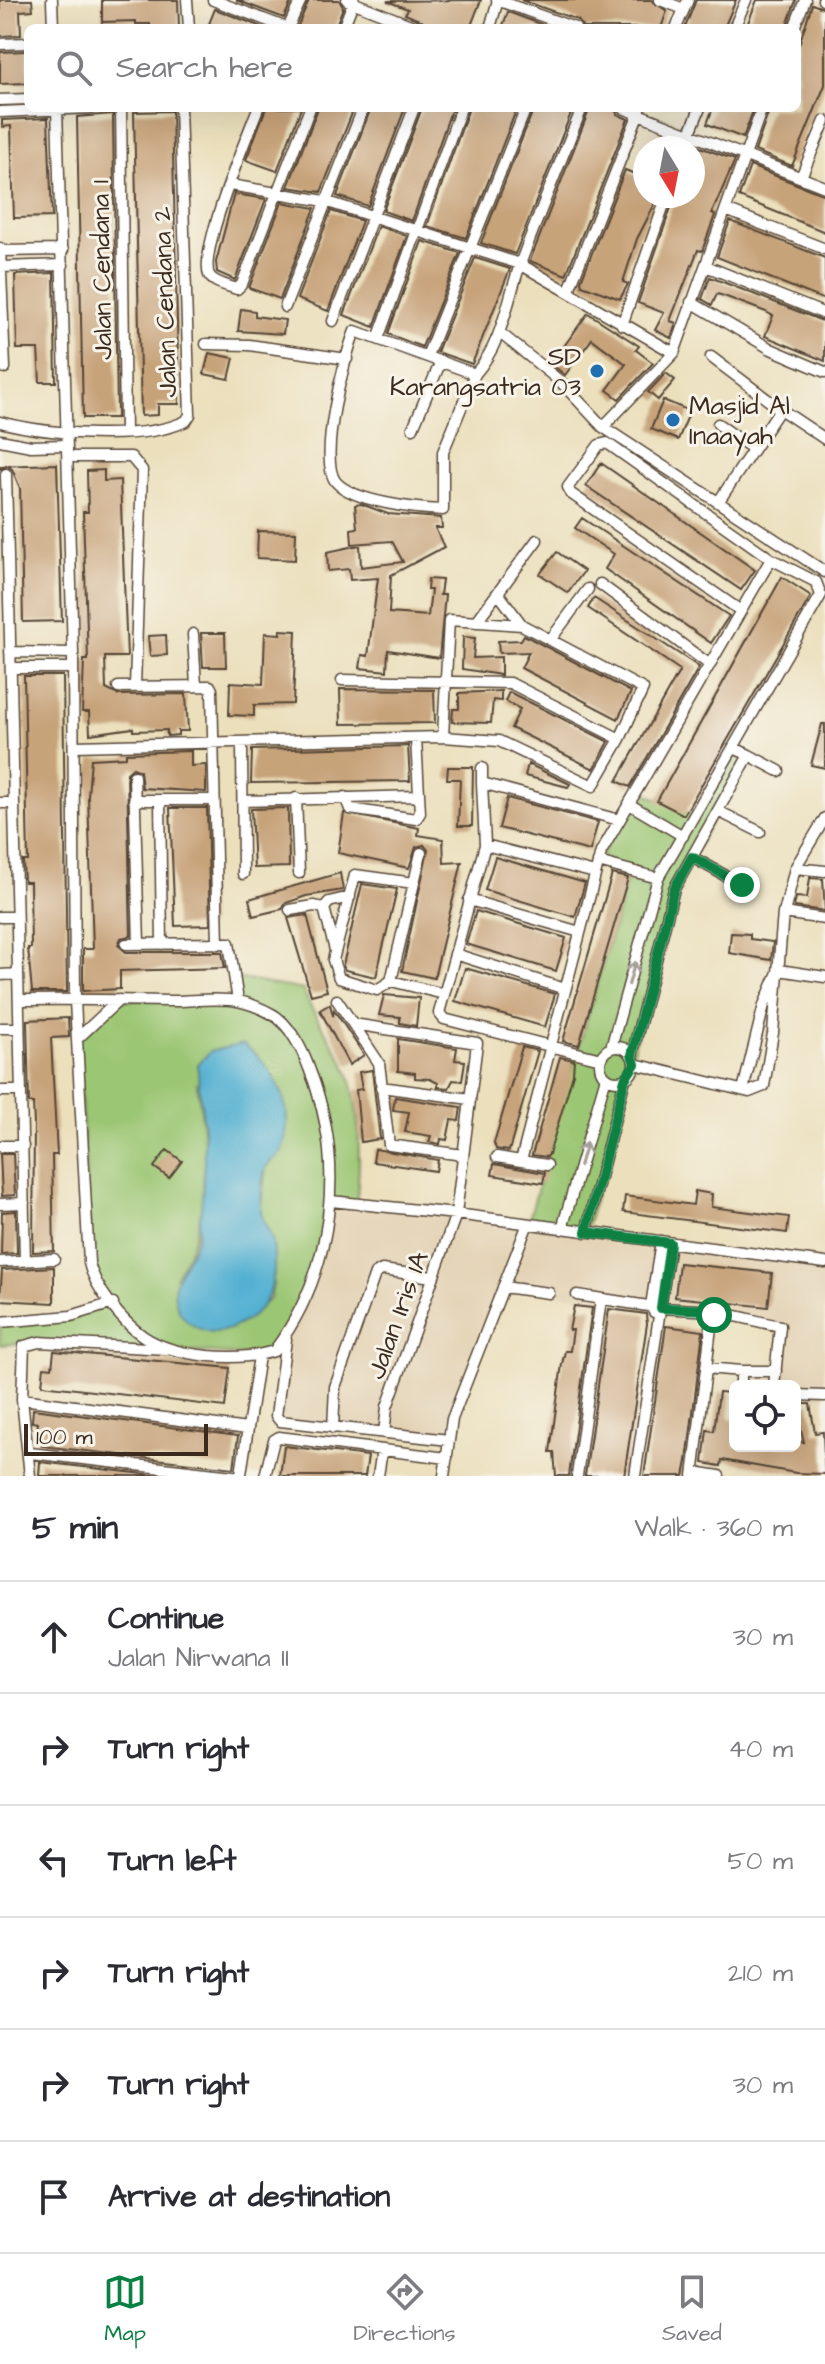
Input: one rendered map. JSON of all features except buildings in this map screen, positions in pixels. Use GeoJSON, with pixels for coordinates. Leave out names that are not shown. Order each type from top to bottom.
{"type":"FeatureCollection","features":[{"type":"Feature","properties":{"kind":"street"},"geometry":{"type":"LineString","coordinates":[[52,0],[53,24]]}},
{"type":"Feature","properties":{"kind":"street"},"geometry":{"type":"LineString","coordinates":[[187,0],[189,24]]}},
{"type":"Feature","properties":{"kind":"street"},"geometry":{"type":"LineString","coordinates":[[213,0],[276,24]]}},
{"type":"Feature","properties":{"kind":"street"},"geometry":{"type":"LineString","coordinates":[[289,24],[301,0]]}},
{"type":"Feature","properties":{"kind":"street"},"geometry":{"type":"LineString","coordinates":[[491,24],[498,0],[564,24]]}},
{"type":"Feature","properties":{"kind":"street"},"geometry":{"type":"LineString","coordinates":[[660,0],[686,4],[678,24]]}},
{"type":"Feature","properties":{"kind":"street"},"geometry":{"type":"LineString","coordinates":[[736,24],[746,0]]}},
{"type":"Feature","properties":{"kind":"street"},"geometry":{"type":"LineString","coordinates":[[796,24],[805,0]]}},
{"type":"Feature","properties":{"kind":"street"},"geometry":{"type":"LineString","coordinates":[[344,24],[351,1],[398,24]]}},
{"type":"Feature","properties":{"kind":"street"},"geometry":{"type":"LineString","coordinates":[[0,44],[24,43]]}},
{"type":"Feature","properties":{"kind":"street"},"geometry":{"type":"LineString","coordinates":[[0,100],[24,99]]}},
{"type":"Feature","properties":{"kind":"street"},"geometry":{"type":"LineString","coordinates":[[0,112],[24,111]]}},
{"type":"Feature","properties":{"kind":"street"},"geometry":{"type":"LineString","coordinates":[[57,112],[75,746],[75,1001],[89,1263],[93,1279],[142,1336],[168,1349]]}},
{"type":"Feature","properties":{"kind":"street","name":"Jalan Cendana 1"},"geometry":{"type":"LineString","coordinates":[[121,112],[125,432]]}},
{"type":"Feature","properties":{"kind":"street","name":"Jalan Cendana 2"},"geometry":{"type":"LineString","coordinates":[[0,422],[67,433],[125,432],[180,424],[190,415],[180,112]]}},
{"type":"Feature","properties":{"kind":"street"},"geometry":{"type":"LineString","coordinates":[[257,112],[213,230],[208,272],[214,280],[237,289],[242,284],[308,112]]}},
{"type":"Feature","properties":{"kind":"street"},"geometry":{"type":"LineString","coordinates":[[285,307],[361,112]]}},
{"type":"Feature","properties":{"kind":"street"},"geometry":{"type":"LineString","coordinates":[[333,321],[412,112]]}},
{"type":"Feature","properties":{"kind":"street"},"geometry":{"type":"LineString","coordinates":[[378,339],[460,112]]}},
{"type":"Feature","properties":{"kind":"street"},"geometry":{"type":"LineString","coordinates":[[427,356],[524,112]]}},
{"type":"Feature","properties":{"kind":"street"},"geometry":{"type":"LineString","coordinates":[[475,374],[355,331],[330,441],[336,482],[353,494],[443,510],[443,452],[475,374],[487,360],[500,333],[520,264],[580,112]]}},
{"type":"Feature","properties":{"kind":"street"},"geometry":{"type":"LineString","coordinates":[[569,290],[640,112]]}},
{"type":"Feature","properties":{"kind":"street"},"geometry":{"type":"LineString","coordinates":[[642,112],[689,134],[825,187]]}},
{"type":"Feature","properties":{"kind":"street"},"geometry":{"type":"LineString","coordinates":[[689,134],[698,112]]}},
{"type":"Feature","properties":{"kind":"street"},"geometry":{"type":"LineString","coordinates":[[603,427],[674,353],[760,112]]}},
{"type":"Feature","properties":{"kind":"street"},"geometry":{"type":"LineString","coordinates":[[801,177],[825,121]]}},
{"type":"Feature","properties":{"kind":"street"},"geometry":{"type":"LineString","coordinates":[[230,185],[325,201],[469,245],[520,264],[674,353]]}},
{"type":"Feature","properties":{"kind":"street"},"geometry":{"type":"LineString","coordinates":[[622,325],[663,208]]}},
{"type":"Feature","properties":{"kind":"street"},"geometry":{"type":"LineString","coordinates":[[726,210],[825,249]]}},
{"type":"Feature","properties":{"kind":"street"},"geometry":{"type":"LineString","coordinates":[[7,368],[0,250],[63,250]]}},
{"type":"Feature","properties":{"kind":"street"},"geometry":{"type":"LineString","coordinates":[[1,267],[63,265]]}},
{"type":"Feature","properties":{"kind":"street"},"geometry":{"type":"LineString","coordinates":[[706,266],[825,314]]}},
{"type":"Feature","properties":{"kind":"street"},"geometry":{"type":"LineString","coordinates":[[691,302],[771,349],[825,372]]}},
{"type":"Feature","properties":{"kind":"street"},"geometry":{"type":"LineString","coordinates":[[500,333],[561,382],[603,427],[825,572]]}},
{"type":"Feature","properties":{"kind":"street"},"geometry":{"type":"LineString","coordinates":[[206,344],[272,347],[347,359]]}},
{"type":"Feature","properties":{"kind":"street"},"geometry":{"type":"LineString","coordinates":[[711,357],[825,439]]}},
{"type":"Feature","properties":{"kind":"street"},"geometry":{"type":"LineString","coordinates":[[413,428],[441,361]]}},
{"type":"Feature","properties":{"kind":"street"},"geometry":{"type":"LineString","coordinates":[[719,501],[780,409]]}},
{"type":"Feature","properties":{"kind":"street"},"geometry":{"type":"LineString","coordinates":[[718,424],[753,449]]}},
{"type":"Feature","properties":{"kind":"street"},"geometry":{"type":"LineString","coordinates":[[0,440],[31,446],[66,445]]}},
{"type":"Feature","properties":{"kind":"street"},"geometry":{"type":"LineString","coordinates":[[586,1232],[625,1079],[633,1059],[674,889],[718,811],[741,751],[821,595],[816,582],[771,559],[607,443],[599,445],[568,487],[570,493],[741,611]]}},
{"type":"Feature","properties":{"kind":"street"},"geometry":{"type":"LineString","coordinates":[[68,457],[131,457],[142,470],[135,687]]}},
{"type":"Feature","properties":{"kind":"street"},"geometry":{"type":"LineString","coordinates":[[6,474],[4,576],[6,634],[11,668],[5,689],[13,745],[25,1260]]}},
{"type":"Feature","properties":{"kind":"street"},"geometry":{"type":"LineString","coordinates":[[476,622],[537,540]]}},
{"type":"Feature","properties":{"kind":"street"},"geometry":{"type":"LineString","coordinates":[[521,1161],[596,867],[619,820],[771,559]]}},
{"type":"Feature","properties":{"kind":"street"},"geometry":{"type":"LineString","coordinates":[[600,584],[710,665]]}},
{"type":"Feature","properties":{"kind":"street"},"geometry":{"type":"LineString","coordinates":[[551,639],[588,589]]}},
{"type":"Feature","properties":{"kind":"street"},"geometry":{"type":"LineString","coordinates":[[498,593],[522,625]]}},
{"type":"Feature","properties":{"kind":"street"},"geometry":{"type":"LineString","coordinates":[[75,746],[443,737],[499,741],[593,786],[620,739],[643,689],[522,625],[449,620],[443,737]]}},
{"type":"Feature","properties":{"kind":"street"},"geometry":{"type":"LineString","coordinates":[[193,634],[196,686]]}},
{"type":"Feature","properties":{"kind":"street"},"geometry":{"type":"LineString","coordinates":[[10,652],[73,653]]}},
{"type":"Feature","properties":{"kind":"street"},"geometry":{"type":"LineString","coordinates":[[11,668],[73,668]]}},
{"type":"Feature","properties":{"kind":"street"},"geometry":{"type":"LineString","coordinates":[[342,680],[513,684],[620,739]]}},
{"type":"Feature","properties":{"kind":"street"},"geometry":{"type":"LineString","coordinates":[[118,687],[210,686],[212,690],[218,944]]}},
{"type":"Feature","properties":{"kind":"street"},"geometry":{"type":"LineString","coordinates":[[345,797],[350,809],[416,819],[420,813],[416,738]]}},
{"type":"Feature","properties":{"kind":"street"},"geometry":{"type":"LineString","coordinates":[[242,744],[243,874]]}},
{"type":"Feature","properties":{"kind":"street"},"geometry":{"type":"LineString","coordinates":[[0,745],[13,745]]}},
{"type":"Feature","properties":{"kind":"street"},"geometry":{"type":"LineString","coordinates":[[741,751],[779,771]]}},
{"type":"Feature","properties":{"kind":"street"},"geometry":{"type":"LineString","coordinates":[[601,1059],[611,1048],[658,878],[741,751]]}},
{"type":"Feature","properties":{"kind":"street"},"geometry":{"type":"LineString","coordinates":[[482,768],[485,845],[444,994],[441,1017],[601,1059]]}},
{"type":"Feature","properties":{"kind":"street"},"geometry":{"type":"LineString","coordinates":[[134,776],[139,944]]}},
{"type":"Feature","properties":{"kind":"street"},"geometry":{"type":"LineString","coordinates":[[482,783],[619,820]]}},
{"type":"Feature","properties":{"kind":"street"},"geometry":{"type":"LineString","coordinates":[[243,801],[417,796]]}},
{"type":"Feature","properties":{"kind":"street"},"geometry":{"type":"LineString","coordinates":[[296,798],[299,873]]}},
{"type":"Feature","properties":{"kind":"street"},"geometry":{"type":"LineString","coordinates":[[134,800],[214,800]]}},
{"type":"Feature","properties":{"kind":"street"},"geometry":{"type":"LineString","coordinates":[[160,800],[162,944]]}},
{"type":"Feature","properties":{"kind":"street"},"geometry":{"type":"LineString","coordinates":[[0,803],[14,803]]}},
{"type":"Feature","properties":{"kind":"street"},"geometry":{"type":"LineString","coordinates":[[629,804],[683,836]]}},
{"type":"Feature","properties":{"kind":"street"},"geometry":{"type":"LineString","coordinates":[[718,811],[760,832]]}},
{"type":"Feature","properties":{"kind":"street"},"geometry":{"type":"LineString","coordinates":[[785,909],[795,868],[823,824]]}},
{"type":"Feature","properties":{"kind":"street"},"geometry":{"type":"LineString","coordinates":[[485,845],[658,878]]}},
{"type":"Feature","properties":{"kind":"street"},"geometry":{"type":"LineString","coordinates":[[414,883],[358,874],[353,877],[333,960],[339,978],[377,990],[391,981],[414,883],[421,853]]}},
{"type":"Feature","properties":{"kind":"street"},"geometry":{"type":"LineString","coordinates":[[692,857],[742,885]]}},
{"type":"Feature","properties":{"kind":"street"},"geometry":{"type":"LineString","coordinates":[[0,858],[15,858]]}},
{"type":"Feature","properties":{"kind":"street"},"geometry":{"type":"LineString","coordinates":[[795,868],[825,871]]}},
{"type":"Feature","properties":{"kind":"street"},"geometry":{"type":"LineString","coordinates":[[324,908],[329,902],[350,897]]}},
{"type":"Feature","properties":{"kind":"street"},"geometry":{"type":"LineString","coordinates":[[469,900],[580,932]]}},
{"type":"Feature","properties":{"kind":"street"},"geometry":{"type":"LineString","coordinates":[[290,910],[314,906],[324,908]]}},
{"type":"Feature","properties":{"kind":"street"},"geometry":{"type":"LineString","coordinates":[[324,908],[335,952]]}},
{"type":"Feature","properties":{"kind":"street"},"geometry":{"type":"LineString","coordinates":[[611,1048],[626,1049],[633,1059],[743,1090],[754,1092],[764,1086],[783,913],[825,919]]}},
{"type":"Feature","properties":{"kind":"street"},"geometry":{"type":"LineString","coordinates":[[0,917],[16,917]]}},
{"type":"Feature","properties":{"kind":"street"},"geometry":{"type":"LineString","coordinates":[[126,944],[232,946],[238,1001]]}},
{"type":"Feature","properties":{"kind":"street"},"geometry":{"type":"LineString","coordinates":[[455,954],[565,989]]}},
{"type":"Feature","properties":{"kind":"street"},"geometry":{"type":"LineString","coordinates":[[743,1090],[764,1005],[779,970]]}},
{"type":"Feature","properties":{"kind":"street"},"geometry":{"type":"LineString","coordinates":[[779,970],[825,977]]}},
{"type":"Feature","properties":{"kind":"street"},"geometry":{"type":"LineString","coordinates":[[0,975],[18,974]]}},
{"type":"Feature","properties":{"kind":"street"},"geometry":{"type":"LineString","coordinates":[[391,981],[444,994]]}},
{"type":"Feature","properties":{"kind":"street"},"geometry":{"type":"LineString","coordinates":[[77,1039],[119,1000]]}},
{"type":"Feature","properties":{"kind":"street"},"geometry":{"type":"LineString","coordinates":[[337,1000],[374,1051],[389,1145],[463,1155]]}},
{"type":"Feature","properties":{"kind":"street"},"geometry":{"type":"LineString","coordinates":[[19,1002],[238,1001],[275,1015],[303,1051],[321,1098],[330,1146],[331,1201],[319,1260],[302,1307],[274,1351],[259,1356],[27,1344],[23,1348],[22,1399],[30,1476]]}},
{"type":"Feature","properties":{"kind":"street","name":"Jalan Iris 1A"},"geometry":{"type":"LineString","coordinates":[[353,1024],[474,1040],[478,1047],[456,1214],[386,1411],[384,1433]]}},
{"type":"Feature","properties":{"kind":"street"},"geometry":{"type":"LineString","coordinates":[[0,1028],[19,1028]]}},
{"type":"Feature","properties":{"kind":"street"},"geometry":{"type":"LineString","coordinates":[[562,1229],[606,1077],[601,1059]]}},
{"type":"Feature","properties":{"kind":"street"},"geometry":{"type":"LineString","coordinates":[[606,1077],[615,1081],[625,1079]]}},
{"type":"Feature","properties":{"kind":"street"},"geometry":{"type":"LineString","coordinates":[[381,1087],[470,1099]]}},
{"type":"Feature","properties":{"kind":"street"},"geometry":{"type":"LineString","coordinates":[[0,1091],[21,1091]]}},
{"type":"Feature","properties":{"kind":"street"},"geometry":{"type":"LineString","coordinates":[[0,1146],[23,1146]]}},
{"type":"Feature","properties":{"kind":"street"},"geometry":{"type":"LineString","coordinates":[[497,1157],[547,1165]]}},
{"type":"Feature","properties":{"kind":"street"},"geometry":{"type":"LineString","coordinates":[[331,1201],[456,1214],[527,1226],[825,1263]]}},
{"type":"Feature","properties":{"kind":"street"},"geometry":{"type":"LineString","coordinates":[[0,1204],[24,1203]]}},
{"type":"Feature","properties":{"kind":"street"},"geometry":{"type":"LineString","coordinates":[[444,1476],[452,1419],[527,1226]]}},
{"type":"Feature","properties":{"kind":"street"},"geometry":{"type":"LineString","coordinates":[[635,1476],[665,1242]]}},
{"type":"Feature","properties":{"kind":"street"},"geometry":{"type":"LineString","coordinates":[[0,1262],[54,1259]]}},
{"type":"Feature","properties":{"kind":"street"},"geometry":{"type":"LineString","coordinates":[[333,1428],[335,1387],[375,1274],[382,1270],[433,1277]]}},
{"type":"Feature","properties":{"kind":"street"},"geometry":{"type":"LineString","coordinates":[[503,1287],[549,1293]]}},
{"type":"Feature","properties":{"kind":"street"},"geometry":{"type":"LineString","coordinates":[[577,1295],[745,1316],[761,1325],[780,1326],[775,1380]]}},
{"type":"Feature","properties":{"kind":"street"},"geometry":{"type":"LineString","coordinates":[[577,1476],[601,1299]]}},
{"type":"Feature","properties":{"kind":"street"},"geometry":{"type":"LineString","coordinates":[[0,1322],[71,1316],[113,1303]]}},
{"type":"Feature","properties":{"kind":"street"},"geometry":{"type":"LineString","coordinates":[[713,1312],[694,1474],[719,1476]]}},
{"type":"Feature","properties":{"kind":"street"},"geometry":{"type":"LineString","coordinates":[[286,1335],[278,1419],[449,1440]]}},
{"type":"Feature","properties":{"kind":"street"},"geometry":{"type":"LineString","coordinates":[[30,1453],[214,1476],[236,1476],[259,1356]]}},
{"type":"Feature","properties":{"kind":"street"},"geometry":{"type":"LineString","coordinates":[[706,1368],[776,1371]]}},
{"type":"Feature","properties":{"kind":"street"},"geometry":{"type":"LineString","coordinates":[[741,1371],[741,1380]]}},
{"type":"Feature","properties":{"kind":"street"},"geometry":{"type":"LineString","coordinates":[[801,1395],[825,1396]]}},
{"type":"Feature","properties":{"kind":"street"},"geometry":{"type":"LineString","coordinates":[[22,1399],[247,1429]]}},
{"type":"Feature","properties":{"kind":"street"},"geometry":{"type":"LineString","coordinates":[[265,1476],[274,1440],[279,1437],[447,1458]]}},
{"type":"Feature","properties":{"kind":"street"},"geometry":{"type":"LineString","coordinates":[[378,1476],[382,1450]]}},
{"type":"Feature","properties":{"kind":"shaded area"},"geometry":{"type":"Polygon","coordinates":[[[331,1201],[661,1241],[651,1306],[503,1287],[449,1440],[278,1419],[286,1335],[331,1201]]]}},
{"type":"Feature","properties":{"kind":"shaded area"},"geometry":{"type":"Polygon","coordinates":[[[670,1243],[825,1263],[825,1396],[801,1395],[801,1380],[775,1380],[781,1328],[661,1308],[670,1243]]]}},
{"type":"Feature","properties":{"kind":"green space"},"geometry":{"type":"Polygon","coordinates":[[[734,748],[749,755],[674,889],[632,1054],[635,1064],[625,1079],[586,1232],[527,1226],[630,871],[598,862],[638,789],[694,817],[734,748]]]}},
{"type":"Feature","properties":{"kind":"green space"},"geometry":{"type":"Polygon","coordinates":[[[236,978],[303,990],[343,1061],[356,1111],[359,1171],[356,1204],[331,1201],[325,1237],[286,1335],[259,1356],[40,1342],[0,1345],[0,1321],[71,1316],[112,1303],[93,1279],[77,1039],[119,1000],[238,1001],[236,978]],[[197,1085],[204,1134],[202,1208],[187,1255],[175,1277],[232,1328],[270,1299],[273,1285],[273,1242],[260,1214],[266,1166],[197,1085]]]}},
{"type":"Feature","properties":{"kind":"water"},"geometry":{"type":"Polygon","coordinates":[[[243,1044],[274,1077],[285,1104],[287,1119],[282,1150],[266,1168],[262,1194],[261,1214],[273,1244],[274,1273],[268,1297],[252,1316],[226,1330],[211,1332],[185,1318],[177,1306],[175,1295],[177,1277],[198,1233],[201,1207],[204,1130],[198,1064],[211,1051],[243,1044]]]}},
{"type":"Feature","properties":{"kind":"place","name":"SD Karangsatria 03"},"geometry":{"type":"Point","coordinates":[597,371]}},
{"type":"Feature","properties":{"kind":"place","name":"Masjid Al Inaayah"},"geometry":{"type":"Point","coordinates":[673,420]}},
{"type":"Feature","properties":{"kind":"route"},"geometry":{"type":"LineString","coordinates":[[714,1315],[711,1310],[661,1308],[670,1243],[586,1232],[625,1079],[632,1073],[635,1064],[632,1055],[674,889],[692,857],[742,885]]}}]}
